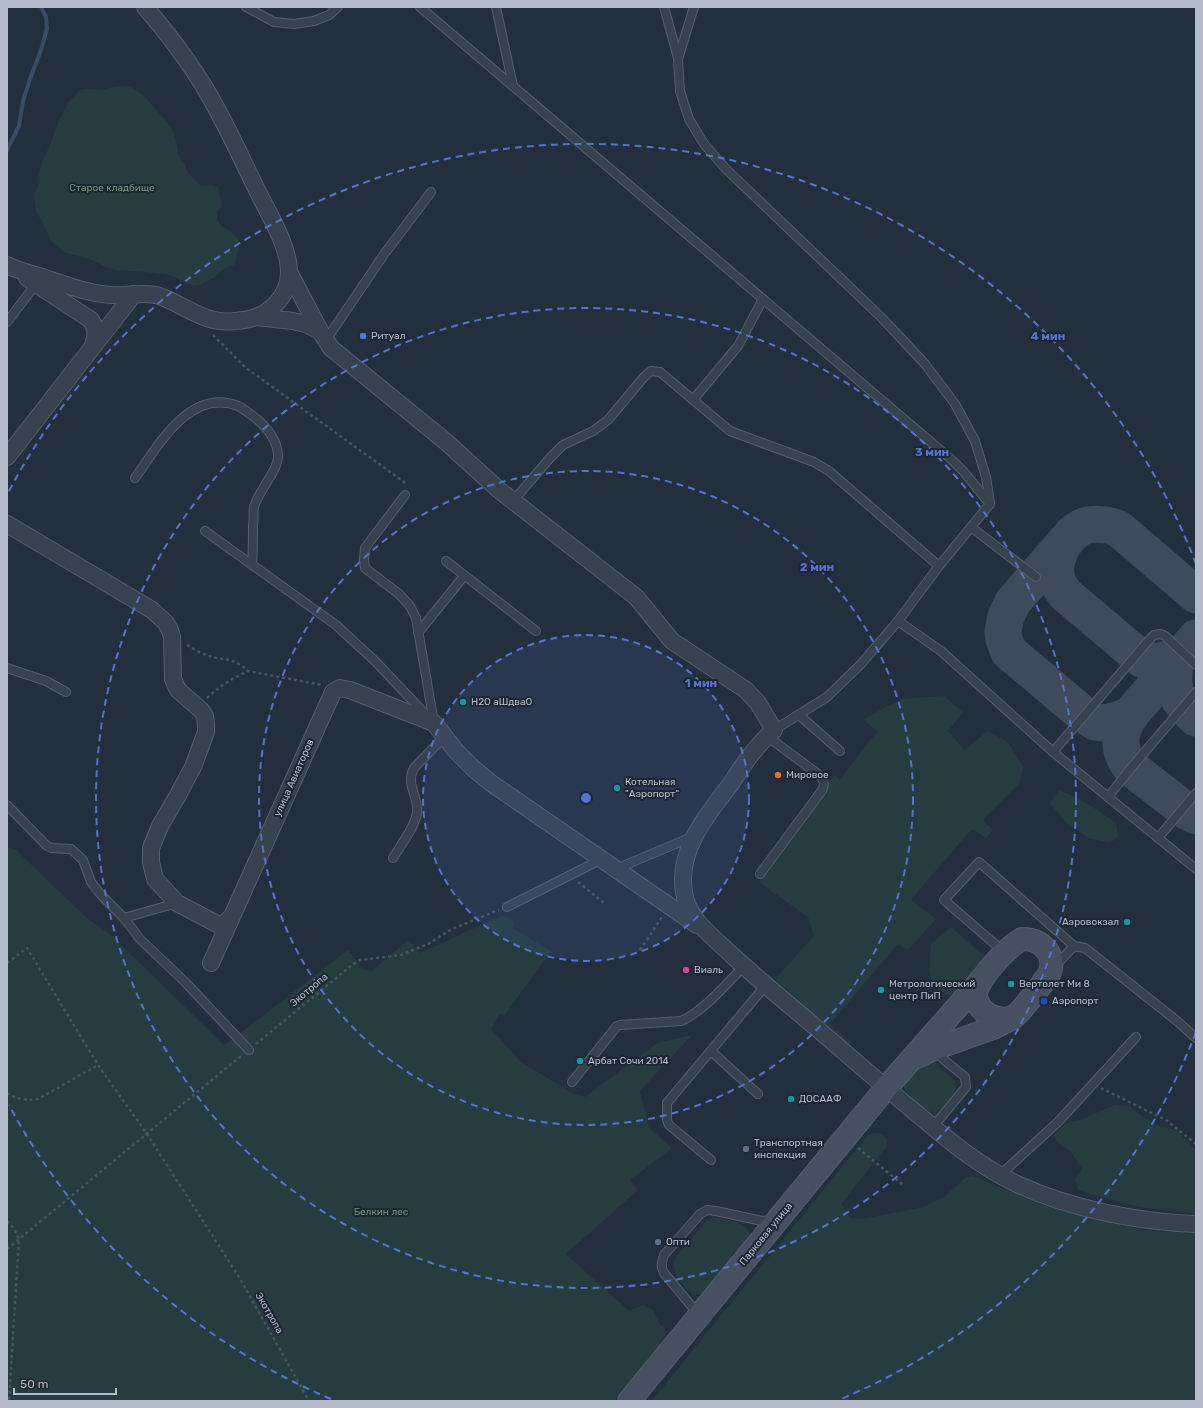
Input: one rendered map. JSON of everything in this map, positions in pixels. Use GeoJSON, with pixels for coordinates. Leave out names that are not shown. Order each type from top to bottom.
{"type":"FeatureCollection","features":[{"type":"Feature","properties":{"kind":"main road"},"geometry":{"type":"LineString","coordinates":[[1022,939],[1030,939],[1044,947],[1051,955],[1052,970],[1016,1016],[993,1028],[934,1048],[903,1068],[982,980],[1004,953],[1014,944],[1022,939]]}},
{"type":"Feature","properties":{"kind":"main road"},"geometry":{"type":"LineString","coordinates":[[982,980],[976,994],[982,1008],[990,1016],[996,1019],[1016,1016]]}},
{"type":"Feature","properties":{"kind":"main road","name":"Парковая улица"},"geometry":{"type":"LineString","coordinates":[[630,1401],[903,1068]]}},
{"type":"Feature","properties":{"kind":"street"},"geometry":{"type":"LineString","coordinates":[[145,7],[170,37],[198,77],[221,118],[274,224],[286,253],[289,272],[286,289],[278,303],[270,311],[257,318]]}},
{"type":"Feature","properties":{"kind":"street"},"geometry":{"type":"LineString","coordinates":[[9,266],[94,293],[113,296],[150,294],[166,298],[208,319],[226,322],[257,318],[293,321],[306,324],[323,335]]}},
{"type":"Feature","properties":{"kind":"street"},"geometry":{"type":"LineString","coordinates":[[9,266],[91,320],[96,327],[97,335],[93,348]]}},
{"type":"Feature","properties":{"kind":"street"},"geometry":{"type":"LineString","coordinates":[[289,272],[331,348],[445,441],[494,486],[636,597],[672,641],[746,690],[758,703],[771,733],[759,744],[709,812],[686,857],[683,876],[684,891],[691,913],[705,931]]}},
{"type":"Feature","properties":{"kind":"street"},"geometry":{"type":"LineString","coordinates":[[7,457],[134,294]]}},
{"type":"Feature","properties":{"kind":"street"},"geometry":{"type":"LineString","coordinates":[[7,524],[152,610],[166,623],[170,630],[172,637],[173,679],[179,691],[205,716],[206,732],[192,767],[178,796],[160,826],[151,848],[151,862],[155,879],[178,903],[219,924],[225,923],[231,917]]}},
{"type":"Feature","properties":{"kind":"street"},"geometry":{"type":"LineString","coordinates":[[340,688],[350,690],[434,723],[444,737],[474,769],[491,783],[705,931],[956,1147],[1000,1175],[1043,1194],[1091,1208],[1128,1217],[1169,1223],[1196,1224]]}},
{"type":"Feature","properties":{"kind":"street","name":"улица Авиаторов"},"geometry":{"type":"LineString","coordinates":[[211,963],[332,692],[340,688]]}},
{"type":"Feature","properties":{"kind":"lane"},"geometry":{"type":"LineString","coordinates":[[246,7],[274,22],[294,24],[314,21],[329,15],[338,7]]}},
{"type":"Feature","properties":{"kind":"lane"},"geometry":{"type":"LineString","coordinates":[[420,7],[952,460],[964,472],[990,504]]}},
{"type":"Feature","properties":{"kind":"lane"},"geometry":{"type":"LineString","coordinates":[[496,7],[513,86]]}},
{"type":"Feature","properties":{"kind":"lane"},"geometry":{"type":"LineString","coordinates":[[664,7],[678,59],[680,91],[689,119],[704,144],[726,169],[882,318],[925,364],[955,404],[975,441],[986,477],[990,504],[939,566],[898,621],[861,664],[836,690],[771,733],[818,774],[822,778],[824,784],[823,789],[760,874]]}},
{"type":"Feature","properties":{"kind":"lane"},"geometry":{"type":"LineString","coordinates":[[678,59],[694,7]]}},
{"type":"Feature","properties":{"kind":"lane"},"geometry":{"type":"LineString","coordinates":[[323,335],[431,192]]}},
{"type":"Feature","properties":{"kind":"lane"},"geometry":{"type":"LineString","coordinates":[[7,322],[36,284]]}},
{"type":"Feature","properties":{"kind":"lane"},"geometry":{"type":"LineString","coordinates":[[693,400],[738,346],[763,299]]}},
{"type":"Feature","properties":{"kind":"lane"},"geometry":{"type":"LineString","coordinates":[[513,501],[563,445],[593,431],[608,420],[644,376],[651,371],[660,372],[730,431],[814,462],[829,471],[939,566]]}},
{"type":"Feature","properties":{"kind":"lane"},"geometry":{"type":"LineString","coordinates":[[135,478],[170,430],[195,408],[210,402],[223,402],[238,406],[257,420],[269,431],[277,446],[279,457],[254,508],[252,565]]}},
{"type":"Feature","properties":{"kind":"lane"},"geometry":{"type":"LineString","coordinates":[[405,495],[364,548],[365,568],[399,594],[410,606],[416,618],[434,723]]}},
{"type":"Feature","properties":{"kind":"lane"},"geometry":{"type":"LineString","coordinates":[[971,527],[1036,576]]}},
{"type":"Feature","properties":{"kind":"lane"},"geometry":{"type":"LineString","coordinates":[[204,531],[336,625],[375,661],[434,723]]}},
{"type":"Feature","properties":{"kind":"lane"},"geometry":{"type":"LineString","coordinates":[[446,561],[536,631]]}},
{"type":"Feature","properties":{"kind":"lane"},"geometry":{"type":"LineString","coordinates":[[418,633],[464,576]]}},
{"type":"Feature","properties":{"kind":"lane"},"geometry":{"type":"LineString","coordinates":[[898,621],[941,651],[1053,752],[1196,869]]}},
{"type":"Feature","properties":{"kind":"lane"},"geometry":{"type":"LineString","coordinates":[[1053,752],[1154,635],[1161,634],[1165,636],[1196,665]]}},
{"type":"Feature","properties":{"kind":"lane"},"geometry":{"type":"LineString","coordinates":[[7,668],[46,681],[66,692]]}},
{"type":"Feature","properties":{"kind":"lane"},"geometry":{"type":"LineString","coordinates":[[1108,797],[1196,692]]}},
{"type":"Feature","properties":{"kind":"lane"},"geometry":{"type":"LineString","coordinates":[[799,715],[840,751]]}},
{"type":"Feature","properties":{"kind":"lane"},"geometry":{"type":"LineString","coordinates":[[393,858],[415,821],[417,814],[417,805],[410,780],[411,774],[414,768],[444,737]]}},
{"type":"Feature","properties":{"kind":"lane"},"geometry":{"type":"LineString","coordinates":[[1158,838],[1196,793]]}},
{"type":"Feature","properties":{"kind":"lane"},"geometry":{"type":"LineString","coordinates":[[7,806],[46,845],[51,848],[71,850],[83,860],[91,882],[102,896],[124,918],[140,939],[186,983],[249,1050]]}},
{"type":"Feature","properties":{"kind":"lane"},"geometry":{"type":"LineString","coordinates":[[616,869],[696,835]]}},
{"type":"Feature","properties":{"kind":"lane"},"geometry":{"type":"LineString","coordinates":[[507,907],[602,859]]}},
{"type":"Feature","properties":{"kind":"lane"},"geometry":{"type":"LineString","coordinates":[[1004,953],[944,900],[979,862],[1074,946],[1085,948],[1177,1021],[1196,1038]]}},
{"type":"Feature","properties":{"kind":"lane"},"geometry":{"type":"LineString","coordinates":[[124,918],[178,903]]}},
{"type":"Feature","properties":{"kind":"lane"},"geometry":{"type":"LineString","coordinates":[[1052,970],[1074,946]]}},
{"type":"Feature","properties":{"kind":"lane"},"geometry":{"type":"LineString","coordinates":[[572,1082],[617,1026],[681,1021],[690,1018],[744,966]]}},
{"type":"Feature","properties":{"kind":"lane"},"geometry":{"type":"LineString","coordinates":[[711,1160],[669,1125],[667,1120],[667,1103],[766,985]]}},
{"type":"Feature","properties":{"kind":"lane"},"geometry":{"type":"LineString","coordinates":[[1000,1175],[1058,1122],[1136,1037]]}},
{"type":"Feature","properties":{"kind":"lane"},"geometry":{"type":"LineString","coordinates":[[933,1127],[966,1088],[965,1077],[943,1059],[934,1048]]}},
{"type":"Feature","properties":{"kind":"lane"},"geometry":{"type":"LineString","coordinates":[[711,1051],[758,1094]]}},
{"type":"Feature","properties":{"kind":"lane"},"geometry":{"type":"LineString","coordinates":[[699,1316],[661,1269],[661,1263],[664,1255],[700,1214],[707,1210],[762,1221],[779,1219]]}},
{"type":"Feature","properties":{"kind":"path"},"geometry":{"type":"LineString","coordinates":[[211,333],[246,368],[404,482],[407,487],[405,495]]}},
{"type":"Feature","properties":{"kind":"path"},"geometry":{"type":"LineString","coordinates":[[172,637],[204,655],[228,659],[241,664],[248,671],[340,688]]}},
{"type":"Feature","properties":{"kind":"path"},"geometry":{"type":"LineString","coordinates":[[198,708],[215,690],[229,680],[248,671]]}},
{"type":"Feature","properties":{"kind":"path"},"geometry":{"type":"LineString","coordinates":[[570,875],[604,903]]}},
{"type":"Feature","properties":{"kind":"path"},"geometry":{"type":"LineString","coordinates":[[640,950],[669,906]]}},
{"type":"Feature","properties":{"kind":"path","name":"Экотропа"},"geometry":{"type":"LineString","coordinates":[[7,1249],[352,965],[360,960],[408,952],[428,944],[452,929],[507,907]]}},
{"type":"Feature","properties":{"kind":"path"},"geometry":{"type":"LineString","coordinates":[[7,962],[27,948],[98,1065],[147,1134]]}},
{"type":"Feature","properties":{"kind":"path"},"geometry":{"type":"LineString","coordinates":[[7,1093],[20,1099],[38,1099],[98,1065]]}},
{"type":"Feature","properties":{"kind":"path"},"geometry":{"type":"LineString","coordinates":[[1093,1084],[1166,1120],[1196,1144]]}},
{"type":"Feature","properties":{"kind":"path","name":"Экотропа"},"geometry":{"type":"LineString","coordinates":[[147,1134],[239,1277],[309,1401]]}},
{"type":"Feature","properties":{"kind":"path"},"geometry":{"type":"LineString","coordinates":[[846,1137],[902,1184]]}},
{"type":"Feature","properties":{"kind":"path"},"geometry":{"type":"LineString","coordinates":[[7,1221],[14,1229],[19,1239],[9,1401]]}},
{"type":"Feature","properties":{"kind":"green space","name":"Старое кладбище"},"geometry":{"type":"Polygon","coordinates":[[[121,86],[131,87],[144,96],[171,127],[176,140],[178,154],[188,173],[201,186],[211,185],[218,187],[222,206],[217,212],[217,220],[222,227],[232,232],[238,239],[239,246],[235,264],[221,271],[215,277],[200,285],[192,286],[170,275],[108,268],[89,259],[64,252],[51,241],[36,212],[34,195],[38,187],[37,180],[42,162],[68,103],[80,90],[104,90],[121,86]]]}},
{"type":"Feature","properties":{"kind":"green space"},"geometry":{"type":"Polygon","coordinates":[[[944,696],[963,712],[948,731],[964,750],[988,731],[1008,742],[1023,767],[1019,784],[983,820],[993,830],[986,838],[972,829],[911,900],[936,919],[908,950],[898,944],[830,1024],[851,1043],[848,1048],[779,989],[776,978],[814,936],[808,917],[760,883],[760,874],[834,775],[840,780],[868,742],[878,732],[863,719],[902,699],[944,696]]]}},
{"type":"Feature","properties":{"kind":"green space"},"geometry":{"type":"Polygon","coordinates":[[[1059,790],[1089,805],[1116,823],[1118,837],[1110,843],[1088,838],[1066,822],[1050,803],[1059,790]]]}},
{"type":"Feature","properties":{"kind":"green space","name":"Белкин лес"},"geometry":{"type":"Polygon","coordinates":[[[7,847],[15,849],[88,919],[110,934],[224,1045],[348,950],[363,969],[372,971],[408,940],[420,953],[501,916],[510,918],[514,922],[513,928],[551,951],[504,1016],[500,1014],[491,1029],[521,1062],[574,1094],[585,1097],[657,1043],[692,1035],[640,1091],[649,1128],[672,1148],[630,1180],[638,1190],[566,1254],[629,1311],[643,1305],[653,1310],[660,1325],[664,1327],[667,1332],[657,1352],[614,1401],[7,1401],[7,847]]]}},
{"type":"Feature","properties":{"kind":"green space"},"geometry":{"type":"Polygon","coordinates":[[[951,927],[986,958],[957,996],[946,995],[939,990],[932,979],[930,972],[931,944],[951,927]]]}},
{"type":"Feature","properties":{"kind":"green space"},"geometry":{"type":"Polygon","coordinates":[[[935,1063],[956,1082],[954,1094],[937,1113],[927,1111],[906,1093],[903,1084],[918,1064],[935,1063]]]}},
{"type":"Feature","properties":{"kind":"green space"},"geometry":{"type":"Polygon","coordinates":[[[1115,1105],[1129,1106],[1138,1114],[1157,1125],[1176,1130],[1196,1150],[1196,1213],[1151,1209],[1107,1199],[1078,1190],[1075,1179],[1082,1169],[1071,1152],[1057,1142],[1054,1135],[1066,1123],[1080,1120],[1115,1105]]]}},
{"type":"Feature","properties":{"kind":"green space"},"geometry":{"type":"Polygon","coordinates":[[[874,1133],[882,1134],[887,1139],[886,1147],[842,1203],[844,1210],[850,1218],[862,1219],[924,1207],[944,1197],[965,1178],[973,1176],[1043,1205],[1090,1218],[1148,1231],[1196,1233],[1196,1401],[652,1401],[868,1135],[874,1133]]]}},
{"type":"Feature","properties":{"kind":"green space"},"geometry":{"type":"Polygon","coordinates":[[[716,1217],[737,1222],[746,1228],[751,1237],[703,1294],[694,1295],[678,1278],[674,1268],[674,1262],[676,1257],[707,1220],[716,1217]]]}},
{"type":"Feature","properties":{"kind":"waterway"},"geometry":{"type":"LineString","coordinates":[[7,150],[19,126],[23,101],[47,29],[46,17],[41,7]]}},
{"type":"Feature","properties":{"kind":"taxiway"},"geometry":{"type":"LineString","coordinates":[[1196,595],[1119,529],[1105,525],[1089,525],[1080,528],[1072,534],[1013,602],[1006,616],[1003,632],[1009,652],[1084,715],[1095,722],[1106,723],[1131,714],[1196,638]]}},
{"type":"Feature","properties":{"kind":"taxiway"},"geometry":{"type":"LineString","coordinates":[[1065,542],[1056,562],[1056,574],[1065,594],[1143,660],[1158,661],[1183,653]]}},
{"type":"Feature","properties":{"kind":"taxiway"},"geometry":{"type":"LineString","coordinates":[[1175,663],[1174,687],[1176,694],[1183,705],[1196,718]]}},
{"type":"Feature","properties":{"kind":"taxiway"},"geometry":{"type":"LineString","coordinates":[[1131,714],[1124,728],[1121,741],[1121,748],[1126,761],[1131,768],[1188,812],[1196,816]]}},
{"type":"Feature","properties":{"kind":"place","name":"Ритуал"},"geometry":{"type":"Point","coordinates":[363,336]}},
{"type":"Feature","properties":{"kind":"place","name":"H2O аШдваО"},"geometry":{"type":"Point","coordinates":[463,702]}},
{"type":"Feature","properties":{"kind":"place","name":"Мировое"},"geometry":{"type":"Point","coordinates":[778,775]}},
{"type":"Feature","properties":{"kind":"place","name":"Котельная \"Аэропорт\""},"geometry":{"type":"Point","coordinates":[617,788]}},
{"type":"Feature","properties":{"kind":"place","name":"Аэровокзал"},"geometry":{"type":"Point","coordinates":[1127,922]}},
{"type":"Feature","properties":{"kind":"place","name":"Виаль"},"geometry":{"type":"Point","coordinates":[686,970]}},
{"type":"Feature","properties":{"kind":"place","name":"Вертолет Ми 8"},"geometry":{"type":"Point","coordinates":[1011,984]}},
{"type":"Feature","properties":{"kind":"place","name":"Метрологический центр ПиП"},"geometry":{"type":"Point","coordinates":[881,990]}},
{"type":"Feature","properties":{"kind":"place","name":"Аэропорт"},"geometry":{"type":"Point","coordinates":[1044,1001]}},
{"type":"Feature","properties":{"kind":"place","name":"Арбат Сочи 2014"},"geometry":{"type":"Point","coordinates":[580,1061]}},
{"type":"Feature","properties":{"kind":"place","name":"ДОСААФ"},"geometry":{"type":"Point","coordinates":[791,1099]}},
{"type":"Feature","properties":{"kind":"place","name":"Транспортная инспекция"},"geometry":{"type":"Point","coordinates":[746,1149]}},
{"type":"Feature","properties":{"kind":"place","name":"Опти"},"geometry":{"type":"Point","coordinates":[658,1242]}}]}
